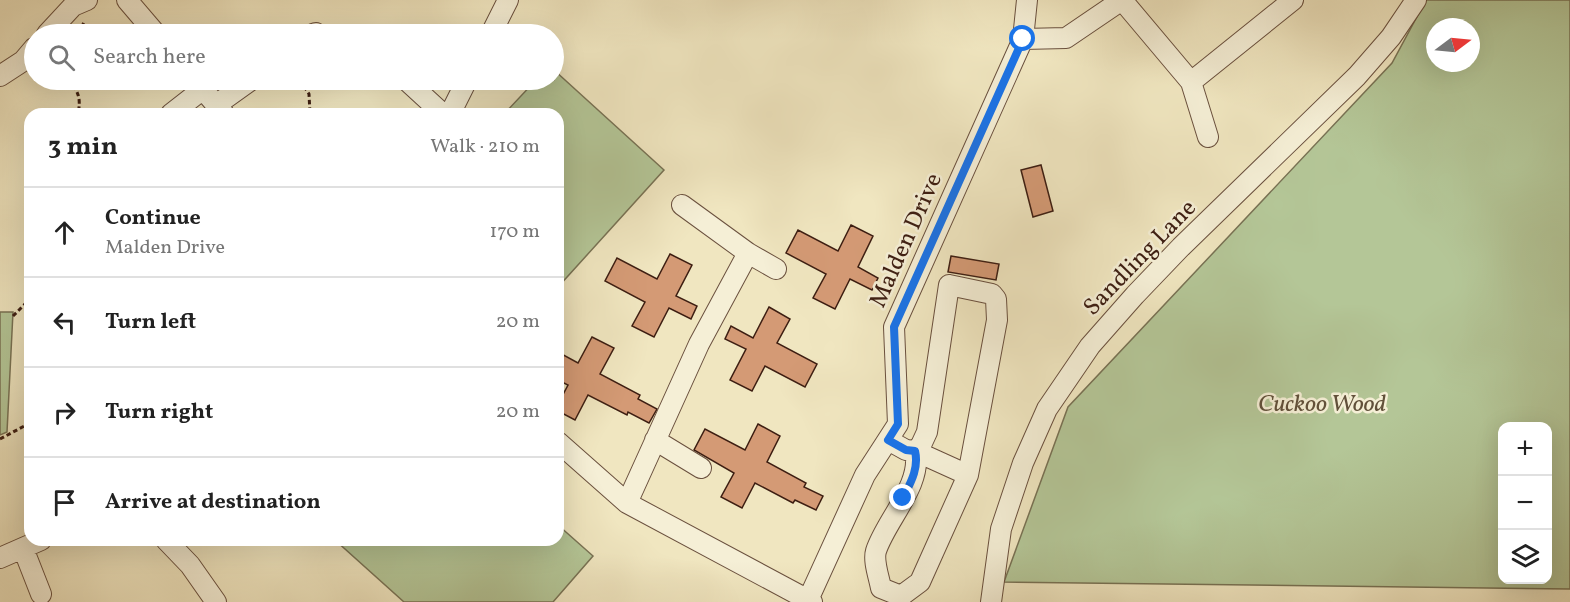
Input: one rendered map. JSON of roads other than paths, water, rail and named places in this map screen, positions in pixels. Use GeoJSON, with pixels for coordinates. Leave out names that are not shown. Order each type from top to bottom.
{"type":"FeatureCollection","features":[{"type":"Feature","properties":{"kind":"street"},"geometry":{"type":"LineString","coordinates":[[56,24],[73,6],[87,0]]}},
{"type":"Feature","properties":{"kind":"street"},"geometry":{"type":"LineString","coordinates":[[127,0],[147,24]]}},
{"type":"Feature","properties":{"kind":"street"},"geometry":{"type":"LineString","coordinates":[[495,24],[508,0]]}},
{"type":"Feature","properties":{"kind":"street","name":"Malden Drive"},"geometry":{"type":"LineString","coordinates":[[810,601],[866,476],[898,424],[894,327],[1023,39],[1027,0]]}},
{"type":"Feature","properties":{"kind":"street"},"geometry":{"type":"LineString","coordinates":[[1023,39],[1066,38],[1122,0],[1191,82],[1209,136]]}},
{"type":"Feature","properties":{"kind":"street"},"geometry":{"type":"LineString","coordinates":[[1191,82],[1293,0]]}},
{"type":"Feature","properties":{"kind":"street","name":"Sandling Lane"},"geometry":{"type":"LineString","coordinates":[[991,602],[991,587],[1001,529],[1023,463],[1047,409],[1090,346],[1181,248],[1357,76],[1391,37],[1416,0]]}},
{"type":"Feature","properties":{"kind":"street"},"geometry":{"type":"LineString","coordinates":[[0,76],[24,59]]}},
{"type":"Feature","properties":{"kind":"street"},"geometry":{"type":"LineString","coordinates":[[177,108],[193,90]]}},
{"type":"Feature","properties":{"kind":"street"},"geometry":{"type":"LineString","coordinates":[[204,90],[219,108]]}},
{"type":"Feature","properties":{"kind":"street"},"geometry":{"type":"LineString","coordinates":[[221,108],[240,90]]}},
{"type":"Feature","properties":{"kind":"street"},"geometry":{"type":"LineString","coordinates":[[417,90],[436,108]]}},
{"type":"Feature","properties":{"kind":"street"},"geometry":{"type":"LineString","coordinates":[[453,108],[462,90]]}},
{"type":"Feature","properties":{"kind":"street"},"geometry":{"type":"LineString","coordinates":[[682,206],[748,253],[776,269]]}},
{"type":"Feature","properties":{"kind":"street"},"geometry":{"type":"LineString","coordinates":[[627,503],[699,344],[748,253]]}},
{"type":"Feature","properties":{"kind":"street"},"geometry":{"type":"LineString","coordinates":[[949,285],[992,294],[996,299],[996,320],[968,475],[920,582],[901,596],[881,588],[876,552],[914,476],[918,461],[915,451],[921,445],[927,432],[949,285]]}},
{"type":"Feature","properties":{"kind":"street"},"geometry":{"type":"LineString","coordinates":[[656,440],[700,468]]}},
{"type":"Feature","properties":{"kind":"street"},"geometry":{"type":"LineString","coordinates":[[888,440],[906,450],[915,451],[968,475]]}},
{"type":"Feature","properties":{"kind":"street"},"geometry":{"type":"LineString","coordinates":[[564,447],[627,503],[810,601]]}},
{"type":"Feature","properties":{"kind":"street"},"geometry":{"type":"LineString","coordinates":[[0,558],[27,546]]}},
{"type":"Feature","properties":{"kind":"street"},"geometry":{"type":"LineString","coordinates":[[32,546],[41,594]]}},
{"type":"Feature","properties":{"kind":"street"},"geometry":{"type":"LineString","coordinates":[[172,546],[190,565],[216,602]]}},
{"type":"Feature","properties":{"kind":"park label","name":"Cuckoo Wood"},"geometry":{"type":"Point","coordinates":[1322,403]}}]}
